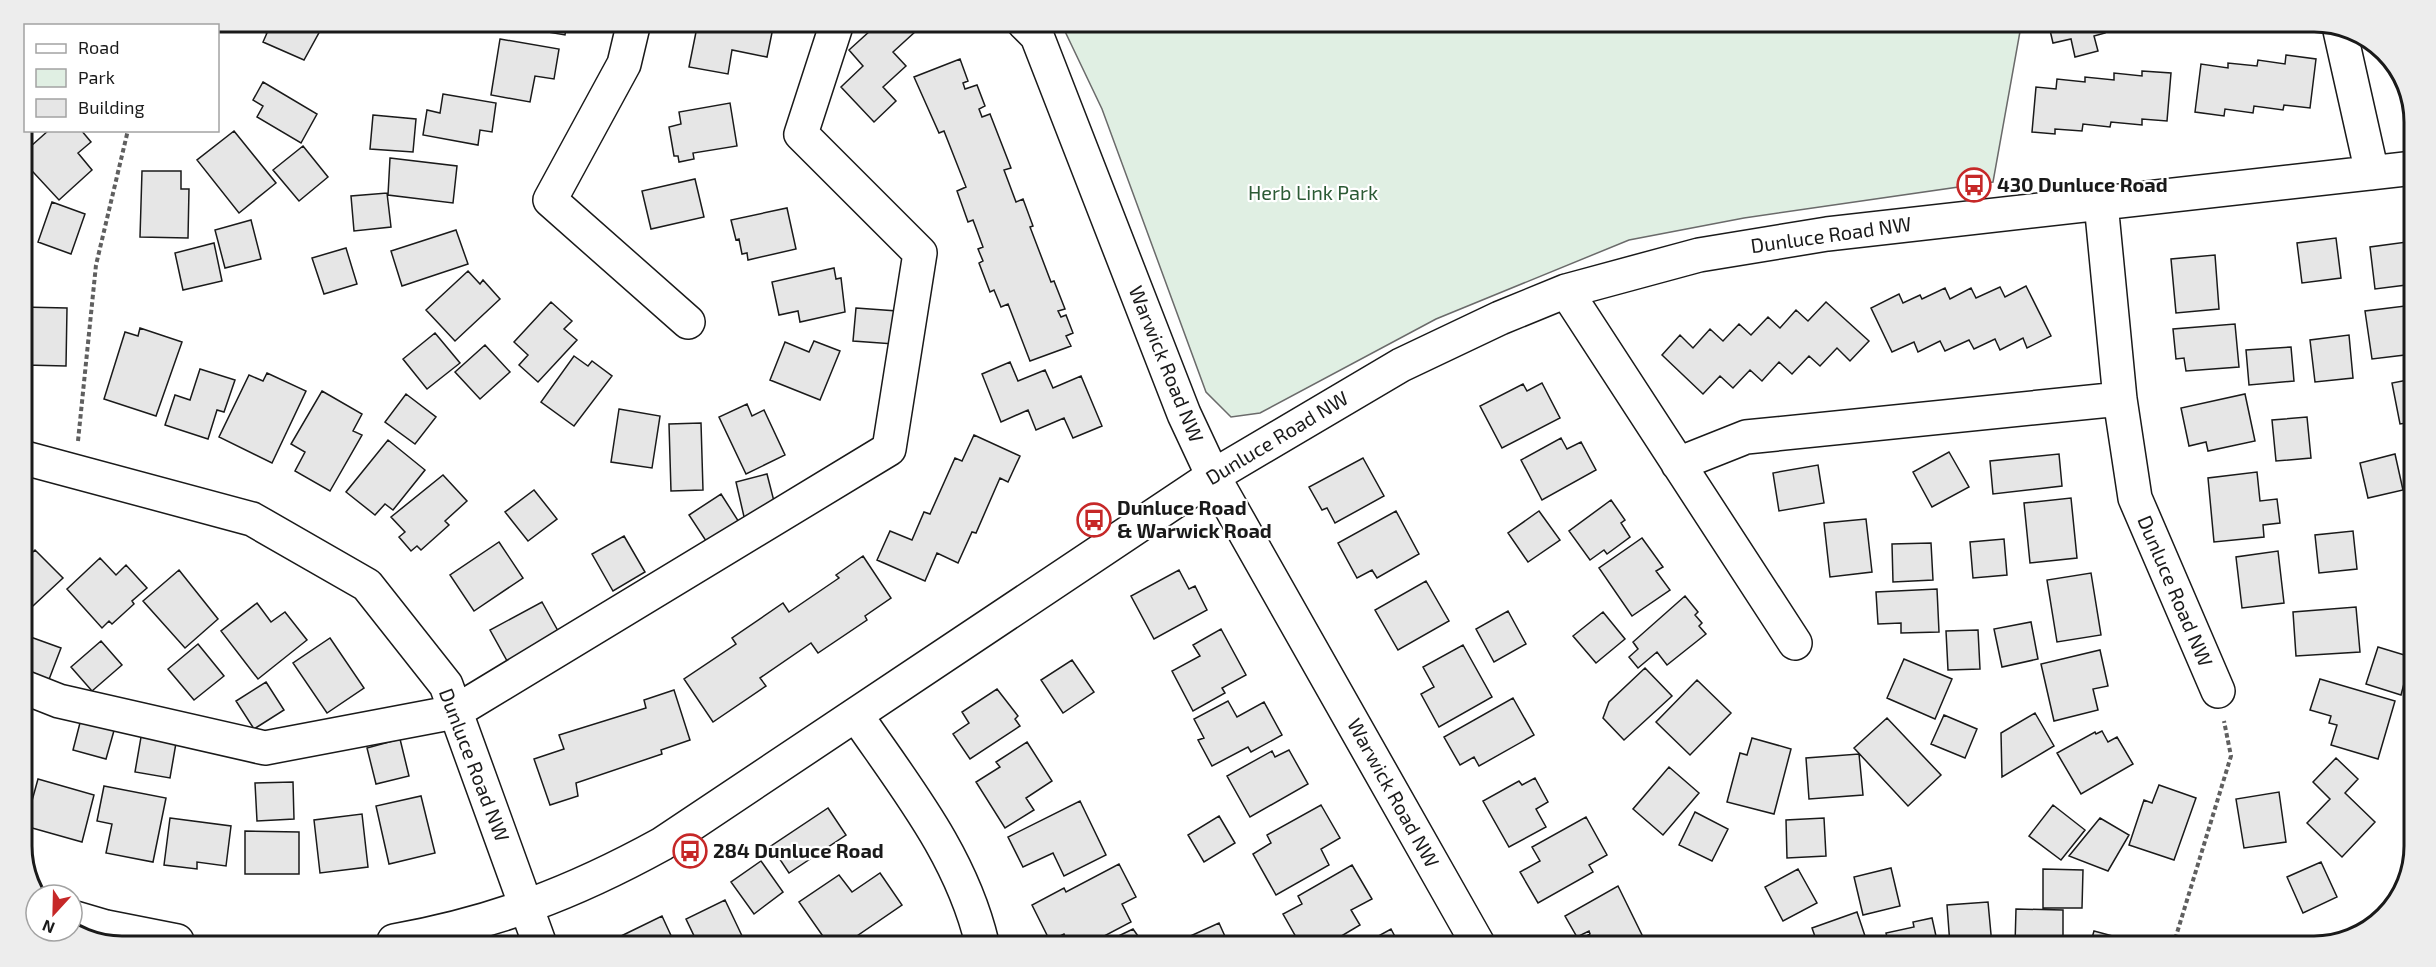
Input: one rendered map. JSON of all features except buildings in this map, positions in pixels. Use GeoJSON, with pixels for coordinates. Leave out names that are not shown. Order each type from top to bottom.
{"type":"FeatureCollection","features":[{"type":"Feature","properties":{"kind":"street"},"geometry":{"type":"LineString","coordinates":[[632,31],[624,64],[550,200],[688,322]]}},
{"type":"Feature","properties":{"kind":"street"},"geometry":{"type":"LineString","coordinates":[[32,690],[59,701],[265,748],[455,712],[890,449],[920,253],[801,134],[834,31]]}},
{"type":"Feature","properties":{"kind":"street","name":"Warwick Road NW"},"geometry":{"type":"LineString","coordinates":[[1031,31],[1036,36],[1184,414],[1214,476],[1473,936]]}},
{"type":"Feature","properties":{"kind":"street"},"geometry":{"type":"LineString","coordinates":[[2341,35],[2372,173]]}},
{"type":"Feature","properties":{"kind":"street","name":"Dunluce Road NW"},"geometry":{"type":"LineString","coordinates":[[420,936],[461,928],[527,907],[590,882],[662,844],[1214,476],[1401,365],[1500,318],[1566,291],[1676,260],[1761,243],[2404,169]]}},
{"type":"Feature","properties":{"kind":"street","name":"Dunluce Road NW"},"geometry":{"type":"LineString","coordinates":[[2101,203],[2120,399],[2135,498],[2218,691]]}},
{"type":"Feature","properties":{"kind":"street"},"geometry":{"type":"LineString","coordinates":[[1566,291],[1795,642]]}},
{"type":"Feature","properties":{"kind":"street"},"geometry":{"type":"LineString","coordinates":[[1678,464],[1746,437],[2120,399]]}},
{"type":"Feature","properties":{"kind":"street","name":"Dunluce Road NW"},"geometry":{"type":"LineString","coordinates":[[32,461],[252,519],[367,585],[446,685],[537,936]]}},
{"type":"Feature","properties":{"kind":"street"},"geometry":{"type":"LineString","coordinates":[[856,715],[956,867],[968,895],[980,936]]}},
{"type":"Feature","properties":{"kind":"street"},"geometry":{"type":"LineString","coordinates":[[84,921],[152,936]]}},
{"type":"Feature","properties":{"kind":"path"},"geometry":{"type":"LineString","coordinates":[[75,471],[96,265],[128,132]]}},
{"type":"Feature","properties":{"kind":"path"},"geometry":{"type":"LineString","coordinates":[[2176,936],[2231,756],[2218,691]]}},
{"type":"Feature","properties":{"kind":"green space","name":"Herb Link Park"},"geometry":{"type":"Polygon","coordinates":[[[1065,31],[2020,31],[1993,182],[1744,218],[1629,240],[1436,319],[1260,413],[1231,417],[1206,392],[1102,109],[1065,31]]]}},
{"type":"Feature","properties":{"kind":"place","name":"430 Dunluce Road"},"geometry":{"type":"Point","coordinates":[1974,185]}},
{"type":"Feature","properties":{"kind":"place","name":"Dunluce Road & Warwick Road"},"geometry":{"type":"Point","coordinates":[1094,520]}},
{"type":"Feature","properties":{"kind":"place","name":"284 Dunluce Road"},"geometry":{"type":"Point","coordinates":[690,851]}}]}
